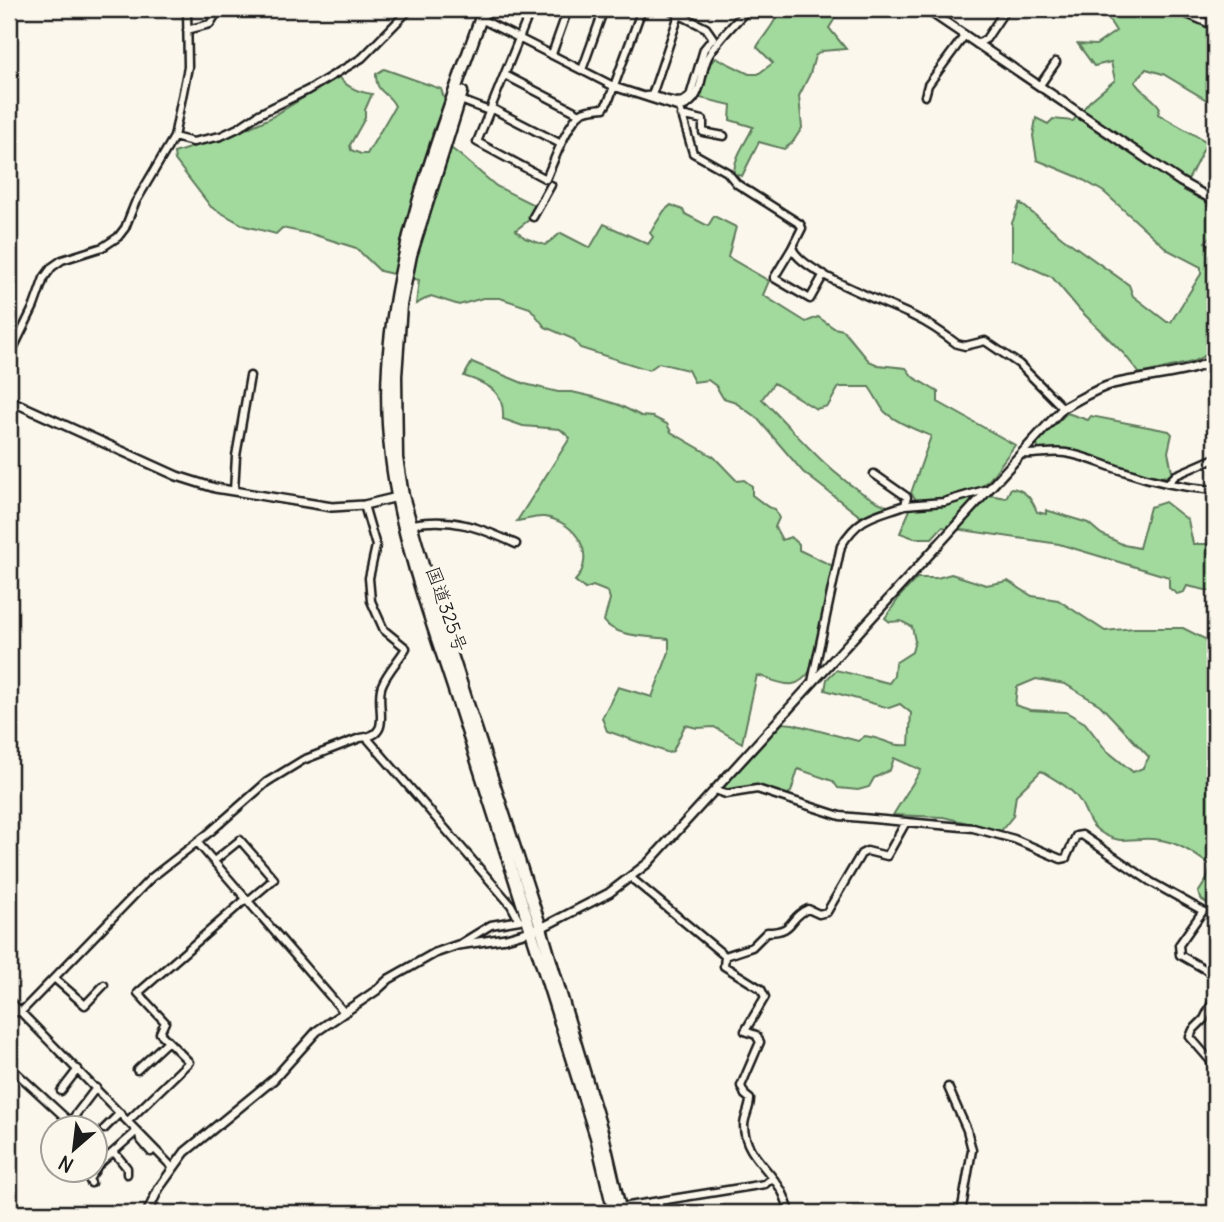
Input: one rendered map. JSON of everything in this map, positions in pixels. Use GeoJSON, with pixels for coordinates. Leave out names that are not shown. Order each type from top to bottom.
{"type":"FeatureCollection","features":[{"type":"Feature","properties":{"kind":"highway","name":"国道325号"},"geometry":{"type":"LineString","coordinates":[[491,9],[484,16],[457,98],[425,179],[396,289],[387,369],[388,450],[408,552],[448,668],[617,1211]]}},
{"type":"Feature","properties":{"kind":"highway","name":"国道325号"},"geometry":{"type":"LineString","coordinates":[[399,497],[412,524],[530,927]]}},
{"type":"Feature","properties":{"kind":"street"},"geometry":{"type":"LineString","coordinates":[[9,357],[34,306],[44,278],[52,267],[62,260],[103,247],[118,237],[174,137],[188,67],[187,9]]}},
{"type":"Feature","properties":{"kind":"street"},"geometry":{"type":"LineString","coordinates":[[187,30],[210,24],[219,9]]}},
{"type":"Feature","properties":{"kind":"street"},"geometry":{"type":"LineString","coordinates":[[174,137],[193,142],[221,136],[239,128],[259,114],[308,90],[362,58],[410,9]]}},
{"type":"Feature","properties":{"kind":"street"},"geometry":{"type":"LineString","coordinates":[[531,9],[477,142],[548,182],[557,190]]}},
{"type":"Feature","properties":{"kind":"street"},"geometry":{"type":"LineString","coordinates":[[552,54],[568,9]]}},
{"type":"Feature","properties":{"kind":"street"},"geometry":{"type":"LineString","coordinates":[[582,70],[604,9]]}},
{"type":"Feature","properties":{"kind":"street"},"geometry":{"type":"LineString","coordinates":[[533,217],[561,144],[580,114],[583,111],[604,108],[615,87],[642,9]]}},
{"type":"Feature","properties":{"kind":"street"},"geometry":{"type":"LineString","coordinates":[[641,96],[652,95],[678,103],[685,101],[690,96],[704,49],[713,38],[706,28],[680,11],[668,9]]}},
{"type":"Feature","properties":{"kind":"street"},"geometry":{"type":"LineString","coordinates":[[681,112],[697,97],[708,56],[748,9]]}},
{"type":"Feature","properties":{"kind":"street"},"geometry":{"type":"LineString","coordinates":[[926,9],[1181,182],[1215,201]]}},
{"type":"Feature","properties":{"kind":"street"},"geometry":{"type":"LineString","coordinates":[[978,44],[986,38],[1006,9]]}},
{"type":"Feature","properties":{"kind":"street"},"geometry":{"type":"LineString","coordinates":[[1175,9],[1215,26]]}},
{"type":"Feature","properties":{"kind":"street"},"geometry":{"type":"LineString","coordinates":[[652,95],[680,11]]}},
{"type":"Feature","properties":{"kind":"street"},"geometry":{"type":"LineString","coordinates":[[484,16],[615,87],[703,120],[703,132],[724,136]]}},
{"type":"Feature","properties":{"kind":"street"},"geometry":{"type":"LineString","coordinates":[[925,96],[928,85],[965,36]]}},
{"type":"Feature","properties":{"kind":"street"},"geometry":{"type":"LineString","coordinates":[[1040,85],[1056,62]]}},
{"type":"Feature","properties":{"kind":"street"},"geometry":{"type":"LineString","coordinates":[[505,75],[580,114]]}},
{"type":"Feature","properties":{"kind":"street"},"geometry":{"type":"LineString","coordinates":[[457,98],[490,109],[561,144]]}},
{"type":"Feature","properties":{"kind":"street"},"geometry":{"type":"LineString","coordinates":[[681,112],[693,153],[727,172],[737,184],[800,224],[802,228],[774,278],[810,299],[824,274]]}},
{"type":"Feature","properties":{"kind":"street"},"geometry":{"type":"LineString","coordinates":[[792,247],[799,259],[846,287],[916,317],[957,344],[965,346],[985,341],[1019,364],[1063,408]]}},
{"type":"Feature","properties":{"kind":"street"},"geometry":{"type":"LineString","coordinates":[[147,1213],[172,1167],[185,1152],[274,1079],[317,1031],[343,1011],[435,953],[530,927],[609,893],[648,863],[1063,408],[1095,390],[1114,384],[1184,372],[1215,360]]}},
{"type":"Feature","properties":{"kind":"street"},"geometry":{"type":"LineString","coordinates":[[1206,365],[1215,378]]}},
{"type":"Feature","properties":{"kind":"street"},"geometry":{"type":"LineString","coordinates":[[234,491],[236,456],[250,376]]}},
{"type":"Feature","properties":{"kind":"street"},"geometry":{"type":"LineString","coordinates":[[9,400],[177,476],[234,491],[320,506],[364,505],[399,497]]}},
{"type":"Feature","properties":{"kind":"street"},"geometry":{"type":"LineString","coordinates":[[1022,454],[1062,452],[1125,472],[1196,488],[1215,489]]}},
{"type":"Feature","properties":{"kind":"street"},"geometry":{"type":"LineString","coordinates":[[1168,482],[1176,475],[1215,458]]}},
{"type":"Feature","properties":{"kind":"street"},"geometry":{"type":"LineString","coordinates":[[874,474],[907,497],[905,505]]}},
{"type":"Feature","properties":{"kind":"street"},"geometry":{"type":"LineString","coordinates":[[812,682],[841,546],[850,531],[859,522],[905,505],[944,502],[992,487]]}},
{"type":"Feature","properties":{"kind":"street"},"geometry":{"type":"LineString","coordinates":[[9,1012],[20,1012],[151,878],[267,782],[284,770],[330,749],[367,738],[380,726],[382,719],[379,695],[382,684],[406,648],[384,630],[371,601],[369,578],[376,546],[364,505]]}},
{"type":"Feature","properties":{"kind":"street"},"geometry":{"type":"LineString","coordinates":[[412,524],[434,520],[477,526],[516,544]]}},
{"type":"Feature","properties":{"kind":"street"},"geometry":{"type":"LineString","coordinates":[[367,738],[530,927]]}},
{"type":"Feature","properties":{"kind":"street"},"geometry":{"type":"LineString","coordinates":[[715,790],[726,794],[757,789],[840,816],[974,828],[1014,839],[1061,859],[1066,858],[1076,836],[1082,835],[1151,882],[1203,911],[1179,945],[1180,955],[1215,975]]}},
{"type":"Feature","properties":{"kind":"street"},"geometry":{"type":"LineString","coordinates":[[724,956],[752,947],[767,932],[782,932],[800,912],[808,909],[819,914],[827,912],[861,854],[867,851],[887,856],[906,822]]}},
{"type":"Feature","properties":{"kind":"street"},"geometry":{"type":"LineString","coordinates":[[128,1121],[189,1062],[160,1033],[165,1022],[138,993],[274,879],[240,840],[214,861]]}},
{"type":"Feature","properties":{"kind":"street"},"geometry":{"type":"LineString","coordinates":[[197,842],[343,1011]]}},
{"type":"Feature","properties":{"kind":"street"},"geometry":{"type":"LineString","coordinates":[[630,877],[724,956]]}},
{"type":"Feature","properties":{"kind":"street"},"geometry":{"type":"LineString","coordinates":[[458,946],[491,925],[530,927]]}},
{"type":"Feature","properties":{"kind":"street"},"geometry":{"type":"LineString","coordinates":[[724,956],[723,966],[761,989],[765,997],[745,1031],[756,1035],[760,1042],[741,1086],[750,1099],[750,1108],[744,1123],[746,1136],[759,1164],[781,1188],[790,1213]]}},
{"type":"Feature","properties":{"kind":"street"},"geometry":{"type":"LineString","coordinates":[[54,978],[85,1005],[104,985]]}},
{"type":"Feature","properties":{"kind":"street"},"geometry":{"type":"LineString","coordinates":[[1215,996],[1190,1037],[1215,1066]]}},
{"type":"Feature","properties":{"kind":"street"},"geometry":{"type":"LineString","coordinates":[[9,1000],[172,1167]]}},
{"type":"Feature","properties":{"kind":"street"},"geometry":{"type":"LineString","coordinates":[[137,1070],[167,1041]]}},
{"type":"Feature","properties":{"kind":"street"},"geometry":{"type":"LineString","coordinates":[[9,1066],[60,1114]]}},
{"type":"Feature","properties":{"kind":"street"},"geometry":{"type":"LineString","coordinates":[[61,1091],[78,1069]]}},
{"type":"Feature","properties":{"kind":"street"},"geometry":{"type":"LineString","coordinates":[[948,1087],[967,1130],[972,1150],[961,1213]]}},
{"type":"Feature","properties":{"kind":"street"},"geometry":{"type":"LineString","coordinates":[[76,1114],[96,1088]]}},
{"type":"Feature","properties":{"kind":"street"},"geometry":{"type":"LineString","coordinates":[[108,1125],[120,1112]]}},
{"type":"Feature","properties":{"kind":"street"},"geometry":{"type":"LineString","coordinates":[[108,1157],[138,1132]]}},
{"type":"Feature","properties":{"kind":"street"},"geometry":{"type":"LineString","coordinates":[[138,1132],[150,1152]]}},
{"type":"Feature","properties":{"kind":"street"},"geometry":{"type":"LineString","coordinates":[[114,1152],[127,1168],[127,1174]]}},
{"type":"Feature","properties":{"kind":"street"},"geometry":{"type":"LineString","coordinates":[[585,1213],[617,1211],[765,1184],[772,1178]]}},
{"type":"Feature","properties":{"kind":"green space"},"geometry":{"type":"Polygon","coordinates":[[[780,9],[841,9],[829,28],[846,49],[822,51],[815,56],[799,96],[802,128],[792,143],[784,149],[759,142],[742,176],[734,174],[738,155],[753,127],[730,120],[731,105],[700,98],[697,92],[706,68],[717,58],[749,74],[758,74],[773,63],[757,47],[780,9]]]}},
{"type":"Feature","properties":{"kind":"green space"},"geometry":{"type":"Polygon","coordinates":[[[1102,9],[1170,9],[1215,31],[1215,105],[1163,74],[1146,69],[1135,82],[1160,108],[1158,114],[1207,142],[1183,190],[1215,206],[1215,233],[1205,242],[1215,248],[1215,351],[1192,362],[1140,374],[1052,277],[1012,259],[1012,223],[1020,203],[1063,238],[1129,285],[1133,296],[1167,322],[1171,322],[1201,274],[1201,267],[1168,250],[1104,192],[1078,177],[1037,160],[1033,136],[1036,118],[1048,124],[1053,119],[1073,121],[1090,101],[1115,80],[1111,62],[1094,66],[1078,44],[1096,45],[1116,31],[1102,9]]]}},
{"type":"Feature","properties":{"kind":"green space"},"geometry":{"type":"Polygon","coordinates":[[[384,69],[441,89],[445,101],[432,134],[496,186],[536,206],[530,219],[516,230],[525,238],[545,245],[561,233],[590,248],[604,224],[648,244],[653,237],[650,233],[671,205],[708,226],[714,216],[736,227],[728,257],[769,281],[763,295],[806,322],[818,317],[834,328],[843,330],[869,361],[878,365],[906,368],[913,377],[938,392],[938,402],[1015,445],[981,487],[989,495],[1006,498],[1011,488],[1016,489],[1028,496],[1037,512],[1046,514],[1046,510],[1088,523],[1101,534],[1124,545],[1139,548],[1150,507],[1165,502],[1188,520],[1193,544],[1215,544],[1215,592],[1187,586],[1184,592],[1177,594],[1169,588],[1169,577],[1059,544],[942,527],[932,538],[914,538],[900,533],[915,498],[911,493],[931,436],[888,415],[869,387],[839,387],[828,406],[816,409],[774,383],[762,399],[837,474],[870,498],[889,507],[861,517],[803,472],[757,418],[733,401],[723,398],[716,386],[708,380],[694,382],[688,370],[659,363],[649,370],[580,348],[573,339],[545,327],[530,308],[500,298],[483,298],[459,305],[431,296],[416,304],[419,280],[380,271],[356,248],[315,235],[282,228],[276,234],[245,226],[211,207],[175,160],[174,153],[239,132],[270,118],[339,76],[353,89],[372,94],[365,110],[365,118],[350,145],[351,150],[367,154],[395,106],[378,86],[376,74],[384,69]]]}},
{"type":"Feature","properties":{"kind":"green space"},"geometry":{"type":"Polygon","coordinates":[[[472,362],[525,384],[594,397],[667,424],[671,432],[714,457],[737,481],[744,480],[752,486],[752,495],[775,509],[779,518],[775,527],[782,540],[791,537],[799,544],[799,550],[833,566],[812,668],[794,684],[781,683],[757,675],[742,743],[714,727],[697,728],[685,725],[673,751],[669,753],[607,731],[602,718],[618,687],[652,697],[669,652],[669,639],[625,633],[609,627],[604,621],[610,599],[608,592],[593,586],[585,589],[575,581],[582,571],[584,561],[580,541],[573,532],[565,525],[544,517],[517,521],[570,438],[560,429],[523,426],[503,419],[498,395],[480,382],[464,376],[472,362]]]}},
{"type":"Feature","properties":{"kind":"green space"},"geometry":{"type":"Polygon","coordinates":[[[1067,413],[1088,420],[1091,416],[1169,431],[1172,434],[1168,452],[1173,476],[1152,475],[1083,454],[1038,451],[1037,442],[1067,413]]]}},
{"type":"Feature","properties":{"kind":"green space"},"geometry":{"type":"Polygon","coordinates":[[[951,574],[986,585],[1008,581],[1032,596],[1058,600],[1105,631],[1183,628],[1215,644],[1215,908],[1202,900],[1198,893],[1211,866],[1171,842],[1152,839],[1119,840],[1105,835],[1090,822],[1074,793],[1041,771],[1016,795],[1013,816],[1001,831],[943,817],[893,815],[921,770],[894,758],[890,770],[874,778],[869,787],[858,790],[838,788],[833,781],[798,769],[791,792],[786,795],[758,785],[729,790],[723,787],[782,723],[858,741],[865,736],[897,745],[909,745],[911,713],[900,704],[889,708],[825,690],[827,679],[836,670],[889,683],[894,676],[895,663],[912,652],[915,641],[912,627],[901,621],[890,622],[885,618],[917,578],[937,578],[951,574]],[[1036,679],[1017,687],[1015,705],[1030,710],[1066,712],[1085,723],[1106,750],[1133,772],[1143,768],[1149,757],[1100,705],[1065,684],[1036,679]]]}}]}
